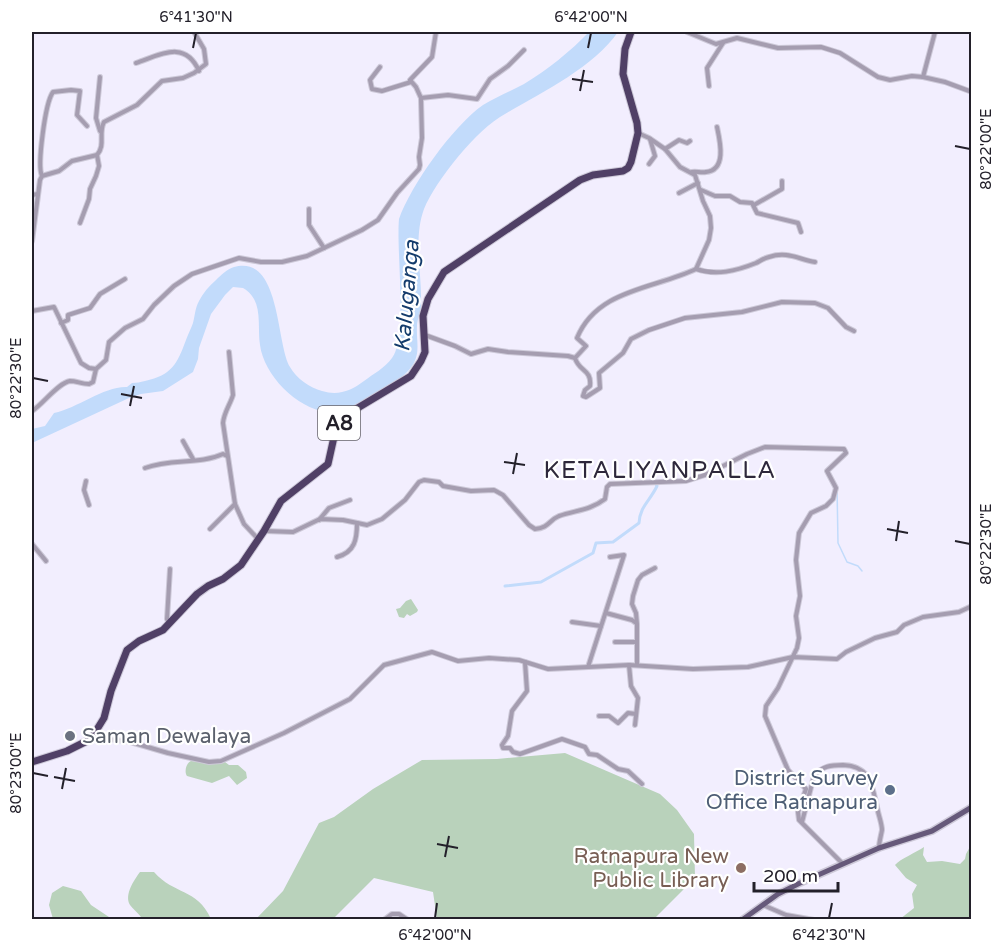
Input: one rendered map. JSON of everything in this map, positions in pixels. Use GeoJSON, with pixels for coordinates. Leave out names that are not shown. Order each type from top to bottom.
{"type":"FeatureCollection","features":[{"type":"Feature","properties":{"kind":"highway"},"geometry":{"type":"LineString","coordinates":[[631,32],[624,58],[623,74],[638,133]]}},
{"type":"Feature","properties":{"kind":"highway","name":"A8"},"geometry":{"type":"LineString","coordinates":[[95,734],[104,718],[115,680],[127,651],[139,641],[170,625],[197,594],[241,566],[281,501],[328,464],[334,436],[341,420],[411,376],[424,352],[423,316],[428,299],[444,272],[580,180],[628,168],[638,133]]}},
{"type":"Feature","properties":{"kind":"highway"},"geometry":{"type":"LineString","coordinates":[[32,762],[81,745],[95,734]]}},
{"type":"Feature","properties":{"kind":"main road"},"geometry":{"type":"LineString","coordinates":[[742,920],[778,894],[842,863],[932,831],[972,807]]}},
{"type":"Feature","properties":{"kind":"street"},"geometry":{"type":"LineString","coordinates":[[80,223],[99,166],[97,155],[102,146],[101,131],[104,122],[137,105],[162,81],[183,78],[199,71],[206,64],[204,49],[194,32]]}},
{"type":"Feature","properties":{"kind":"street"},"geometry":{"type":"LineString","coordinates":[[411,82],[410,80],[432,57],[436,32]]}},
{"type":"Feature","properties":{"kind":"street"},"geometry":{"type":"LineString","coordinates":[[687,32],[716,44],[737,38],[778,48],[821,47],[840,53],[878,77],[890,80],[906,76],[923,77],[972,92]]}},
{"type":"Feature","properties":{"kind":"street"},"geometry":{"type":"LineString","coordinates":[[923,77],[935,32]]}},
{"type":"Feature","properties":{"kind":"street"},"geometry":{"type":"LineString","coordinates":[[709,86],[707,68],[723,43]]}},
{"type":"Feature","properties":{"kind":"street"},"geometry":{"type":"LineString","coordinates":[[421,98],[448,95],[477,99],[490,79],[524,50]]}},
{"type":"Feature","properties":{"kind":"street"},"geometry":{"type":"LineString","coordinates":[[136,63],[175,51],[192,58],[199,71]]}},
{"type":"Feature","properties":{"kind":"street"},"geometry":{"type":"LineString","coordinates":[[380,67],[370,80],[371,89],[382,91],[411,82]]}},
{"type":"Feature","properties":{"kind":"street"},"geometry":{"type":"LineString","coordinates":[[100,77],[96,118],[97,127],[101,131]]}},
{"type":"Feature","properties":{"kind":"street"},"geometry":{"type":"LineString","coordinates":[[32,411],[64,383],[74,381],[89,384],[93,382],[96,369],[106,360],[109,342],[125,328],[143,319],[167,292],[192,274],[231,259],[282,262],[307,256],[378,220],[397,193],[419,169],[422,146],[421,98],[411,82]]}},
{"type":"Feature","properties":{"kind":"street"},"geometry":{"type":"LineString","coordinates":[[32,241],[42,176],[39,169],[44,122],[49,97],[53,92],[80,91],[77,115],[87,126]]}},
{"type":"Feature","properties":{"kind":"street"},"geometry":{"type":"LineString","coordinates":[[638,133],[665,149],[680,167],[692,172],[708,172],[718,165],[722,155],[717,127]]}},
{"type":"Feature","properties":{"kind":"street"},"geometry":{"type":"LineString","coordinates":[[649,138],[655,156],[649,164]]}},
{"type":"Feature","properties":{"kind":"street"},"geometry":{"type":"LineString","coordinates":[[665,149],[679,140],[687,143],[690,141]]}},
{"type":"Feature","properties":{"kind":"street"},"geometry":{"type":"LineString","coordinates":[[42,176],[59,171],[72,161],[97,155]]}},
{"type":"Feature","properties":{"kind":"street"},"geometry":{"type":"LineString","coordinates":[[692,172],[710,216],[711,228],[709,240],[696,269]]}},
{"type":"Feature","properties":{"kind":"street"},"geometry":{"type":"LineString","coordinates":[[754,205],[782,189],[782,181]]}},
{"type":"Feature","properties":{"kind":"street"},"geometry":{"type":"LineString","coordinates":[[679,193],[698,183]]}},
{"type":"Feature","properties":{"kind":"street"},"geometry":{"type":"LineString","coordinates":[[700,190],[715,196],[730,196],[754,205],[757,213],[798,223],[801,231]]}},
{"type":"Feature","properties":{"kind":"street"},"geometry":{"type":"LineString","coordinates":[[32,195],[38,194]]}},
{"type":"Feature","properties":{"kind":"street"},"geometry":{"type":"LineString","coordinates":[[309,209],[309,225],[324,248]]}},
{"type":"Feature","properties":{"kind":"street"},"geometry":{"type":"LineString","coordinates":[[575,358],[586,346],[577,338],[579,332],[607,301],[696,269],[713,274],[739,269],[768,257],[786,255],[796,255],[815,262]]}},
{"type":"Feature","properties":{"kind":"street"},"geometry":{"type":"LineString","coordinates":[[61,323],[68,320],[68,315],[90,308],[100,294],[125,279]]}},
{"type":"Feature","properties":{"kind":"street"},"geometry":{"type":"LineString","coordinates":[[575,358],[577,365],[590,376],[590,386],[583,394],[586,397],[600,388],[599,373],[623,353],[631,339],[649,330],[685,318],[728,315],[782,302],[798,301],[815,303],[828,308],[846,327],[854,331]]}},
{"type":"Feature","properties":{"kind":"street"},"geometry":{"type":"LineString","coordinates":[[32,311],[54,307],[81,363],[96,369]]}},
{"type":"Feature","properties":{"kind":"street"},"geometry":{"type":"LineString","coordinates":[[424,335],[471,354],[488,349],[575,358]]}},
{"type":"Feature","properties":{"kind":"street"},"geometry":{"type":"LineString","coordinates":[[229,352],[232,395],[223,423],[235,504],[244,524],[259,540]]}},
{"type":"Feature","properties":{"kind":"street"},"geometry":{"type":"LineString","coordinates":[[183,441],[194,459]]}},
{"type":"Feature","properties":{"kind":"street"},"geometry":{"type":"LineString","coordinates":[[264,531],[293,532],[319,520],[343,520],[367,525],[382,519],[405,500],[419,482],[424,480],[471,491],[494,490],[503,495],[529,525],[535,529],[543,528],[557,516],[583,511],[599,503],[605,499],[607,487],[610,484],[686,481],[705,475],[765,447],[844,449],[846,453],[827,471],[836,488],[836,494],[826,506],[811,513],[799,534],[796,560],[800,596],[796,616],[799,638],[797,648],[778,688],[766,706],[765,716],[788,770],[806,789],[798,816],[802,823],[842,863]]}},
{"type":"Feature","properties":{"kind":"street"},"geometry":{"type":"LineString","coordinates":[[145,468],[153,464],[200,460],[223,453],[228,457]]}},
{"type":"Feature","properties":{"kind":"street"},"geometry":{"type":"LineString","coordinates":[[86,482],[84,490],[89,505]]}},
{"type":"Feature","properties":{"kind":"street"},"geometry":{"type":"LineString","coordinates":[[319,520],[329,508],[350,500]]}},
{"type":"Feature","properties":{"kind":"street"},"geometry":{"type":"LineString","coordinates":[[210,529],[235,504]]}},
{"type":"Feature","properties":{"kind":"street"},"geometry":{"type":"LineString","coordinates":[[337,557],[348,553],[357,541],[357,523]]}},
{"type":"Feature","properties":{"kind":"street"},"geometry":{"type":"LineString","coordinates":[[32,544],[46,561]]}},
{"type":"Feature","properties":{"kind":"street"},"geometry":{"type":"LineString","coordinates":[[588,667],[624,555],[610,556]]}},
{"type":"Feature","properties":{"kind":"street"},"geometry":{"type":"LineString","coordinates":[[637,665],[637,624],[632,604],[638,580],[655,568]]}},
{"type":"Feature","properties":{"kind":"street"},"geometry":{"type":"LineString","coordinates":[[170,569],[167,620],[170,625]]}},
{"type":"Feature","properties":{"kind":"street"},"geometry":{"type":"LineString","coordinates":[[95,734],[103,739],[127,741],[189,758],[209,762],[221,761],[284,733],[350,699],[384,665],[432,652],[458,661],[489,658],[525,662],[548,669],[629,665],[693,669],[748,667],[793,657],[837,659],[846,652],[875,638],[897,632],[904,625],[923,617],[959,612],[972,606]]}},
{"type":"Feature","properties":{"kind":"street"},"geometry":{"type":"LineString","coordinates":[[606,613],[632,620],[637,624]]}},
{"type":"Feature","properties":{"kind":"street"},"geometry":{"type":"LineString","coordinates":[[572,622],[601,626]]}},
{"type":"Feature","properties":{"kind":"street"},"geometry":{"type":"LineString","coordinates":[[615,642],[637,642]]}},
{"type":"Feature","properties":{"kind":"street"},"geometry":{"type":"LineString","coordinates":[[525,662],[527,691],[512,711],[508,736],[502,745],[503,748],[510,748],[513,752],[520,754],[562,738],[585,747],[589,754],[597,755],[618,769],[628,771],[642,784]]}},
{"type":"Feature","properties":{"kind":"street"},"geometry":{"type":"LineString","coordinates":[[629,665],[631,686],[639,698],[635,725]]}},
{"type":"Feature","properties":{"kind":"street"},"geometry":{"type":"LineString","coordinates":[[599,716],[609,716],[618,723],[626,714],[636,714]]}},
{"type":"Feature","properties":{"kind":"street"},"geometry":{"type":"LineString","coordinates":[[802,823],[814,776],[819,770],[833,765],[848,765],[866,774],[873,786],[882,829],[879,848]]}},
{"type":"Feature","properties":{"kind":"street"},"geometry":{"type":"LineString","coordinates":[[763,905],[786,915],[814,920]]}},
{"type":"Feature","properties":{"kind":"street"},"geometry":{"type":"LineString","coordinates":[[384,920],[393,914],[399,914],[408,920]]}},
{"type":"Feature","properties":{"kind":"green space"},"geometry":{"type":"Polygon","coordinates":[[[411,599],[417,612],[410,616],[407,614],[404,618],[399,617],[396,609],[411,599]]]}},
{"type":"Feature","properties":{"kind":"green space"},"geometry":{"type":"Polygon","coordinates":[[[565,753],[660,794],[677,810],[694,834],[695,878],[654,919],[437,919],[433,892],[374,878],[333,919],[256,919],[283,891],[319,823],[334,817],[373,789],[422,760],[497,759],[565,753]]]}},
{"type":"Feature","properties":{"kind":"green space"},"geometry":{"type":"Polygon","coordinates":[[[191,761],[225,762],[229,765],[238,765],[246,772],[247,778],[237,785],[229,776],[212,783],[187,776],[186,768],[191,761]]]}},
{"type":"Feature","properties":{"kind":"green space"},"geometry":{"type":"Polygon","coordinates":[[[971,845],[971,919],[900,919],[914,908],[912,894],[917,885],[906,878],[895,865],[924,847],[923,855],[927,862],[942,861],[960,864],[965,859],[971,845]]]}},
{"type":"Feature","properties":{"kind":"green space"},"geometry":{"type":"Polygon","coordinates":[[[140,872],[154,872],[169,885],[192,897],[199,902],[211,919],[140,919],[141,917],[130,905],[128,897],[140,872]]]}},
{"type":"Feature","properties":{"kind":"green space"},"geometry":{"type":"Polygon","coordinates":[[[63,886],[81,891],[91,905],[112,919],[53,919],[49,905],[52,893],[63,886]]]}},
{"type":"Feature","properties":{"kind":"water","name":"Kaluganga"},"geometry":{"type":"Polygon","coordinates":[[[589,32],[618,32],[608,45],[581,68],[494,121],[482,131],[458,156],[430,197],[424,209],[419,232],[421,304],[417,323],[418,346],[415,361],[396,382],[353,407],[340,411],[327,412],[304,404],[283,388],[268,368],[260,345],[257,306],[254,299],[243,288],[233,287],[211,314],[193,372],[163,391],[129,398],[32,443],[32,429],[45,426],[54,413],[100,393],[127,387],[132,383],[154,378],[167,372],[180,356],[202,295],[222,274],[234,267],[249,267],[261,274],[269,287],[290,367],[304,382],[322,391],[339,393],[354,387],[379,371],[392,358],[397,347],[400,313],[399,219],[413,190],[446,141],[471,115],[493,99],[541,73],[589,32]]]}},
{"type":"Feature","properties":{"kind":"waterway"},"geometry":{"type":"LineString","coordinates":[[505,586],[541,582],[593,553],[596,543],[613,542],[639,523],[641,512],[657,486],[656,484]]}},
{"type":"Feature","properties":{"kind":"waterway"},"geometry":{"type":"LineString","coordinates":[[837,486],[838,543],[847,562],[858,566],[862,571]]}},
{"type":"Feature","properties":{"kind":"place","name":"Saman Dewalaya"},"geometry":{"type":"Point","coordinates":[70,736]}},
{"type":"Feature","properties":{"kind":"place","name":"District Survey Office Ratnapura"},"geometry":{"type":"Point","coordinates":[890,790]}},
{"type":"Feature","properties":{"kind":"place","name":"Ratnapura New Public Library"},"geometry":{"type":"Point","coordinates":[741,868]}},
{"type":"Feature","properties":{"kind":"district","name":"KETALIYANPALLA"},"geometry":{"type":"Point","coordinates":[660,470]}}]}
